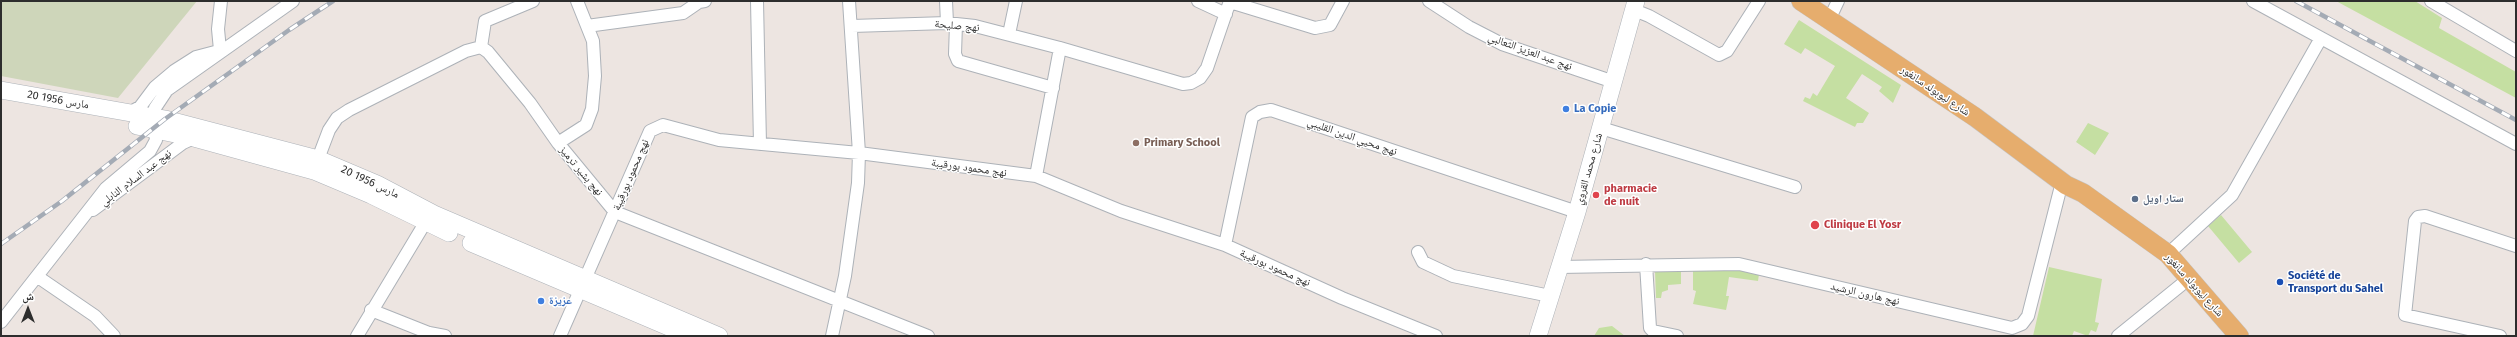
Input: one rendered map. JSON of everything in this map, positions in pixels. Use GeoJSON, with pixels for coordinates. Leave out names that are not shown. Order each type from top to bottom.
{"type":"FeatureCollection","features":[{"type":"Feature","properties":{"kind":"main road","name":"شارع ليوبولد سانغور"},"geometry":{"type":"LineString","coordinates":[[1801,1],[1975,117],[2064,184],[2083,193],[2168,254],[2239,336]]}},
{"type":"Feature","properties":{"kind":"main road","name":"شارع محمد القروي"},"geometry":{"type":"LineString","coordinates":[[1538,336],[1577,212],[1635,6]]}},
{"type":"Feature","properties":{"kind":"main road","name":"20 مارس 1956"},"geometry":{"type":"LineString","coordinates":[[1,90],[129,113],[194,138],[314,171],[371,195],[425,223],[719,336]]}},
{"type":"Feature","properties":{"kind":"main road","name":"20 مارس 1956"},"geometry":{"type":"LineString","coordinates":[[1,101],[154,123],[287,149],[318,159],[377,184],[434,214],[690,336]]}},
{"type":"Feature","properties":{"kind":"main road","name":"شارع ليوبولد سانغور"},"geometry":{"type":"LineString","coordinates":[[2064,184],[2077,201],[2119,229],[2157,262],[2181,286],[2223,336]]}},
{"type":"Feature","properties":{"kind":"street"},"geometry":{"type":"LineString","coordinates":[[220,50],[218,29],[221,1]]}},
{"type":"Feature","properties":{"kind":"street"},"geometry":{"type":"LineString","coordinates":[[129,113],[140,107],[155,87],[174,71],[196,57],[220,50],[293,1]]}},
{"type":"Feature","properties":{"kind":"street"},"geometry":{"type":"LineString","coordinates":[[318,159],[329,130],[338,118],[361,101],[421,75],[466,51],[481,48],[485,21],[533,1]]}},
{"type":"Feature","properties":{"kind":"street"},"geometry":{"type":"LineString","coordinates":[[558,144],[586,125],[592,109],[595,76],[593,41],[577,1]]}},
{"type":"Feature","properties":{"kind":"street"},"geometry":{"type":"LineString","coordinates":[[587,26],[683,13],[692,4],[705,1]]}},
{"type":"Feature","properties":{"kind":"street"},"geometry":{"type":"LineString","coordinates":[[758,1],[760,144]]}},
{"type":"Feature","properties":{"kind":"street"},"geometry":{"type":"LineString","coordinates":[[832,336],[845,276],[858,183],[859,153],[852,26],[849,1]]}},
{"type":"Feature","properties":{"kind":"street"},"geometry":{"type":"LineString","coordinates":[[946,1],[951,23],[955,54],[958,61],[1053,88]]}},
{"type":"Feature","properties":{"kind":"street"},"geometry":{"type":"LineString","coordinates":[[1008,34],[1016,1]]}},
{"type":"Feature","properties":{"kind":"street"},"geometry":{"type":"LineString","coordinates":[[1198,1],[1228,6],[1315,28],[1330,25],[1343,1]]}},
{"type":"Feature","properties":{"kind":"street","name":"نهج عبد العزيز الثعالبي"},"geometry":{"type":"LineString","coordinates":[[1429,1],[1475,30],[1502,44],[1614,82]]}},
{"type":"Feature","properties":{"kind":"street"},"geometry":{"type":"LineString","coordinates":[[1635,6],[1649,16],[1719,55],[1727,51],[1759,1]]}},
{"type":"Feature","properties":{"kind":"street"},"geometry":{"type":"LineString","coordinates":[[1828,20],[1838,1]]}},
{"type":"Feature","properties":{"kind":"street"},"geometry":{"type":"LineString","coordinates":[[2253,1],[2516,144]]}},
{"type":"Feature","properties":{"kind":"street"},"geometry":{"type":"LineString","coordinates":[[2431,1],[2516,51]]}},
{"type":"Feature","properties":{"kind":"street","name":"نهج صليحة"},"geometry":{"type":"LineString","coordinates":[[852,26],[951,23],[975,26],[1060,48],[1183,84],[1191,83],[1200,78],[1207,68],[1228,6]]}},
{"type":"Feature","properties":{"kind":"street"},"geometry":{"type":"LineString","coordinates":[[2168,254],[2232,195],[2321,38]]}},
{"type":"Feature","properties":{"kind":"street","name":"نهج بشير ترميز"},"geometry":{"type":"LineString","coordinates":[[481,48],[488,52],[530,103],[558,144],[615,212],[928,336]]}},
{"type":"Feature","properties":{"kind":"street"},"geometry":{"type":"LineString","coordinates":[[1036,176],[1060,48]]}},
{"type":"Feature","properties":{"kind":"street","name":"نهج عبد السلام النابلي"},"geometry":{"type":"LineString","coordinates":[[1,322],[38,277],[80,220],[106,188],[150,151],[156,140],[154,123],[155,108],[167,90],[220,50]]}},
{"type":"Feature","properties":{"kind":"street","name":"نهج محيي الدين القليبي"},"geometry":{"type":"LineString","coordinates":[[1225,245],[1252,117],[1260,112],[1271,110],[1577,212]]}},
{"type":"Feature","properties":{"kind":"street","name":"نهج محمود بورقيبة"},"geometry":{"type":"LineString","coordinates":[[560,336],[650,131],[656,126],[663,125],[719,140],[859,153],[1036,176],[1121,211],[1225,245],[1342,298],[1436,336]]}},
{"type":"Feature","properties":{"kind":"street"},"geometry":{"type":"LineString","coordinates":[[1601,128],[1795,187]]}},
{"type":"Feature","properties":{"kind":"street","name":"نهج عبد السلام النابلي"},"geometry":{"type":"LineString","coordinates":[[80,220],[183,143],[194,138]]}},
{"type":"Feature","properties":{"kind":"street","name":"نهج هارون الرشيد"},"geometry":{"type":"LineString","coordinates":[[1559,267],[1646,264],[1748,265],[2012,328],[2022,324],[2028,316],[2064,184]]}},
{"type":"Feature","properties":{"kind":"street"},"geometry":{"type":"LineString","coordinates":[[2500,336],[2405,315],[2415,221],[2420,216],[2425,216],[2516,246]]}},
{"type":"Feature","properties":{"kind":"street"},"geometry":{"type":"LineString","coordinates":[[357,336],[371,310],[425,223]]}},
{"type":"Feature","properties":{"kind":"street"},"geometry":{"type":"LineString","coordinates":[[1418,252],[1423,262],[1453,276],[1550,296]]}},
{"type":"Feature","properties":{"kind":"street"},"geometry":{"type":"LineString","coordinates":[[1646,264],[1650,328],[1653,331],[1677,336]]}},
{"type":"Feature","properties":{"kind":"street"},"geometry":{"type":"LineString","coordinates":[[38,277],[95,316],[114,336]]}},
{"type":"Feature","properties":{"kind":"street"},"geometry":{"type":"LineString","coordinates":[[2118,336],[2181,286]]}},
{"type":"Feature","properties":{"kind":"street"},"geometry":{"type":"LineString","coordinates":[[371,310],[429,333],[445,336]]}},
{"type":"Feature","properties":{"kind":"green space"},"geometry":{"type":"Polygon","coordinates":[[[1,1],[197,1],[118,98],[1,76],[1,1]]]}},
{"type":"Feature","properties":{"kind":"green space"},"geometry":{"type":"Polygon","coordinates":[[[2336,1],[2415,1],[2442,18],[2439,28],[2516,72],[2516,98],[2336,1]]]}},
{"type":"Feature","properties":{"kind":"green space"},"geometry":{"type":"Polygon","coordinates":[[[1799,20],[1901,85],[1893,103],[1879,91],[1882,87],[1862,74],[1846,98],[1869,113],[1863,123],[1857,123],[1855,127],[1803,101],[1805,97],[1810,99],[1813,93],[1817,96],[1835,66],[1805,48],[1801,54],[1784,44],[1799,20]]]}},
{"type":"Feature","properties":{"kind":"green space"},"geometry":{"type":"Polygon","coordinates":[[[2088,123],[2109,133],[2095,155],[2076,142],[2088,123]]]}},
{"type":"Feature","properties":{"kind":"green space"},"geometry":{"type":"Polygon","coordinates":[[[2221,215],[2252,252],[2239,263],[2208,226],[2221,215]]]}},
{"type":"Feature","properties":{"kind":"green space"},"geometry":{"type":"Polygon","coordinates":[[[2049,267],[2102,279],[2095,322],[2099,323],[2096,332],[2091,330],[2088,336],[2074,331],[2072,336],[2033,336],[2049,267]]]}},
{"type":"Feature","properties":{"kind":"green space"},"geometry":{"type":"Polygon","coordinates":[[[1740,269],[1759,274],[1758,281],[1729,277],[1726,296],[1729,296],[1726,310],[1693,304],[1696,291],[1693,290],[1693,270],[1740,269]]]}},
{"type":"Feature","properties":{"kind":"green space"},"geometry":{"type":"Polygon","coordinates":[[[1681,270],[1681,284],[1668,285],[1668,290],[1662,292],[1661,298],[1656,298],[1655,271],[1681,270]]]}},
{"type":"Feature","properties":{"kind":"green space"},"geometry":{"type":"Polygon","coordinates":[[[1612,326],[1625,336],[1594,336],[1599,328],[1612,326]]]}},
{"type":"Feature","properties":{"kind":"railway"},"geometry":{"type":"LineString","coordinates":[[1,244],[62,201],[165,119],[289,30],[333,1]]}},
{"type":"Feature","properties":{"kind":"railway"},"geometry":{"type":"LineString","coordinates":[[2296,1],[2516,120]]}},
{"type":"Feature","properties":{"kind":"place","name":"La Copie"},"geometry":{"type":"Point","coordinates":[1566,109]}},
{"type":"Feature","properties":{"kind":"place","name":"Primary School"},"geometry":{"type":"Point","coordinates":[1136,143]}},
{"type":"Feature","properties":{"kind":"place","name":"pharmacie de nuit"},"geometry":{"type":"Point","coordinates":[1596,195]}},
{"type":"Feature","properties":{"kind":"place","name":"ستار اويل"},"geometry":{"type":"Point","coordinates":[2135,199]}},
{"type":"Feature","properties":{"kind":"place","name":"Clinique El Yosr"},"geometry":{"type":"Point","coordinates":[1815,225]}},
{"type":"Feature","properties":{"kind":"place","name":"Société de Transport du Sahel"},"geometry":{"type":"Point","coordinates":[2280,282]}},
{"type":"Feature","properties":{"kind":"place","name":"عزيزة"},"geometry":{"type":"Point","coordinates":[541,301]}}]}
